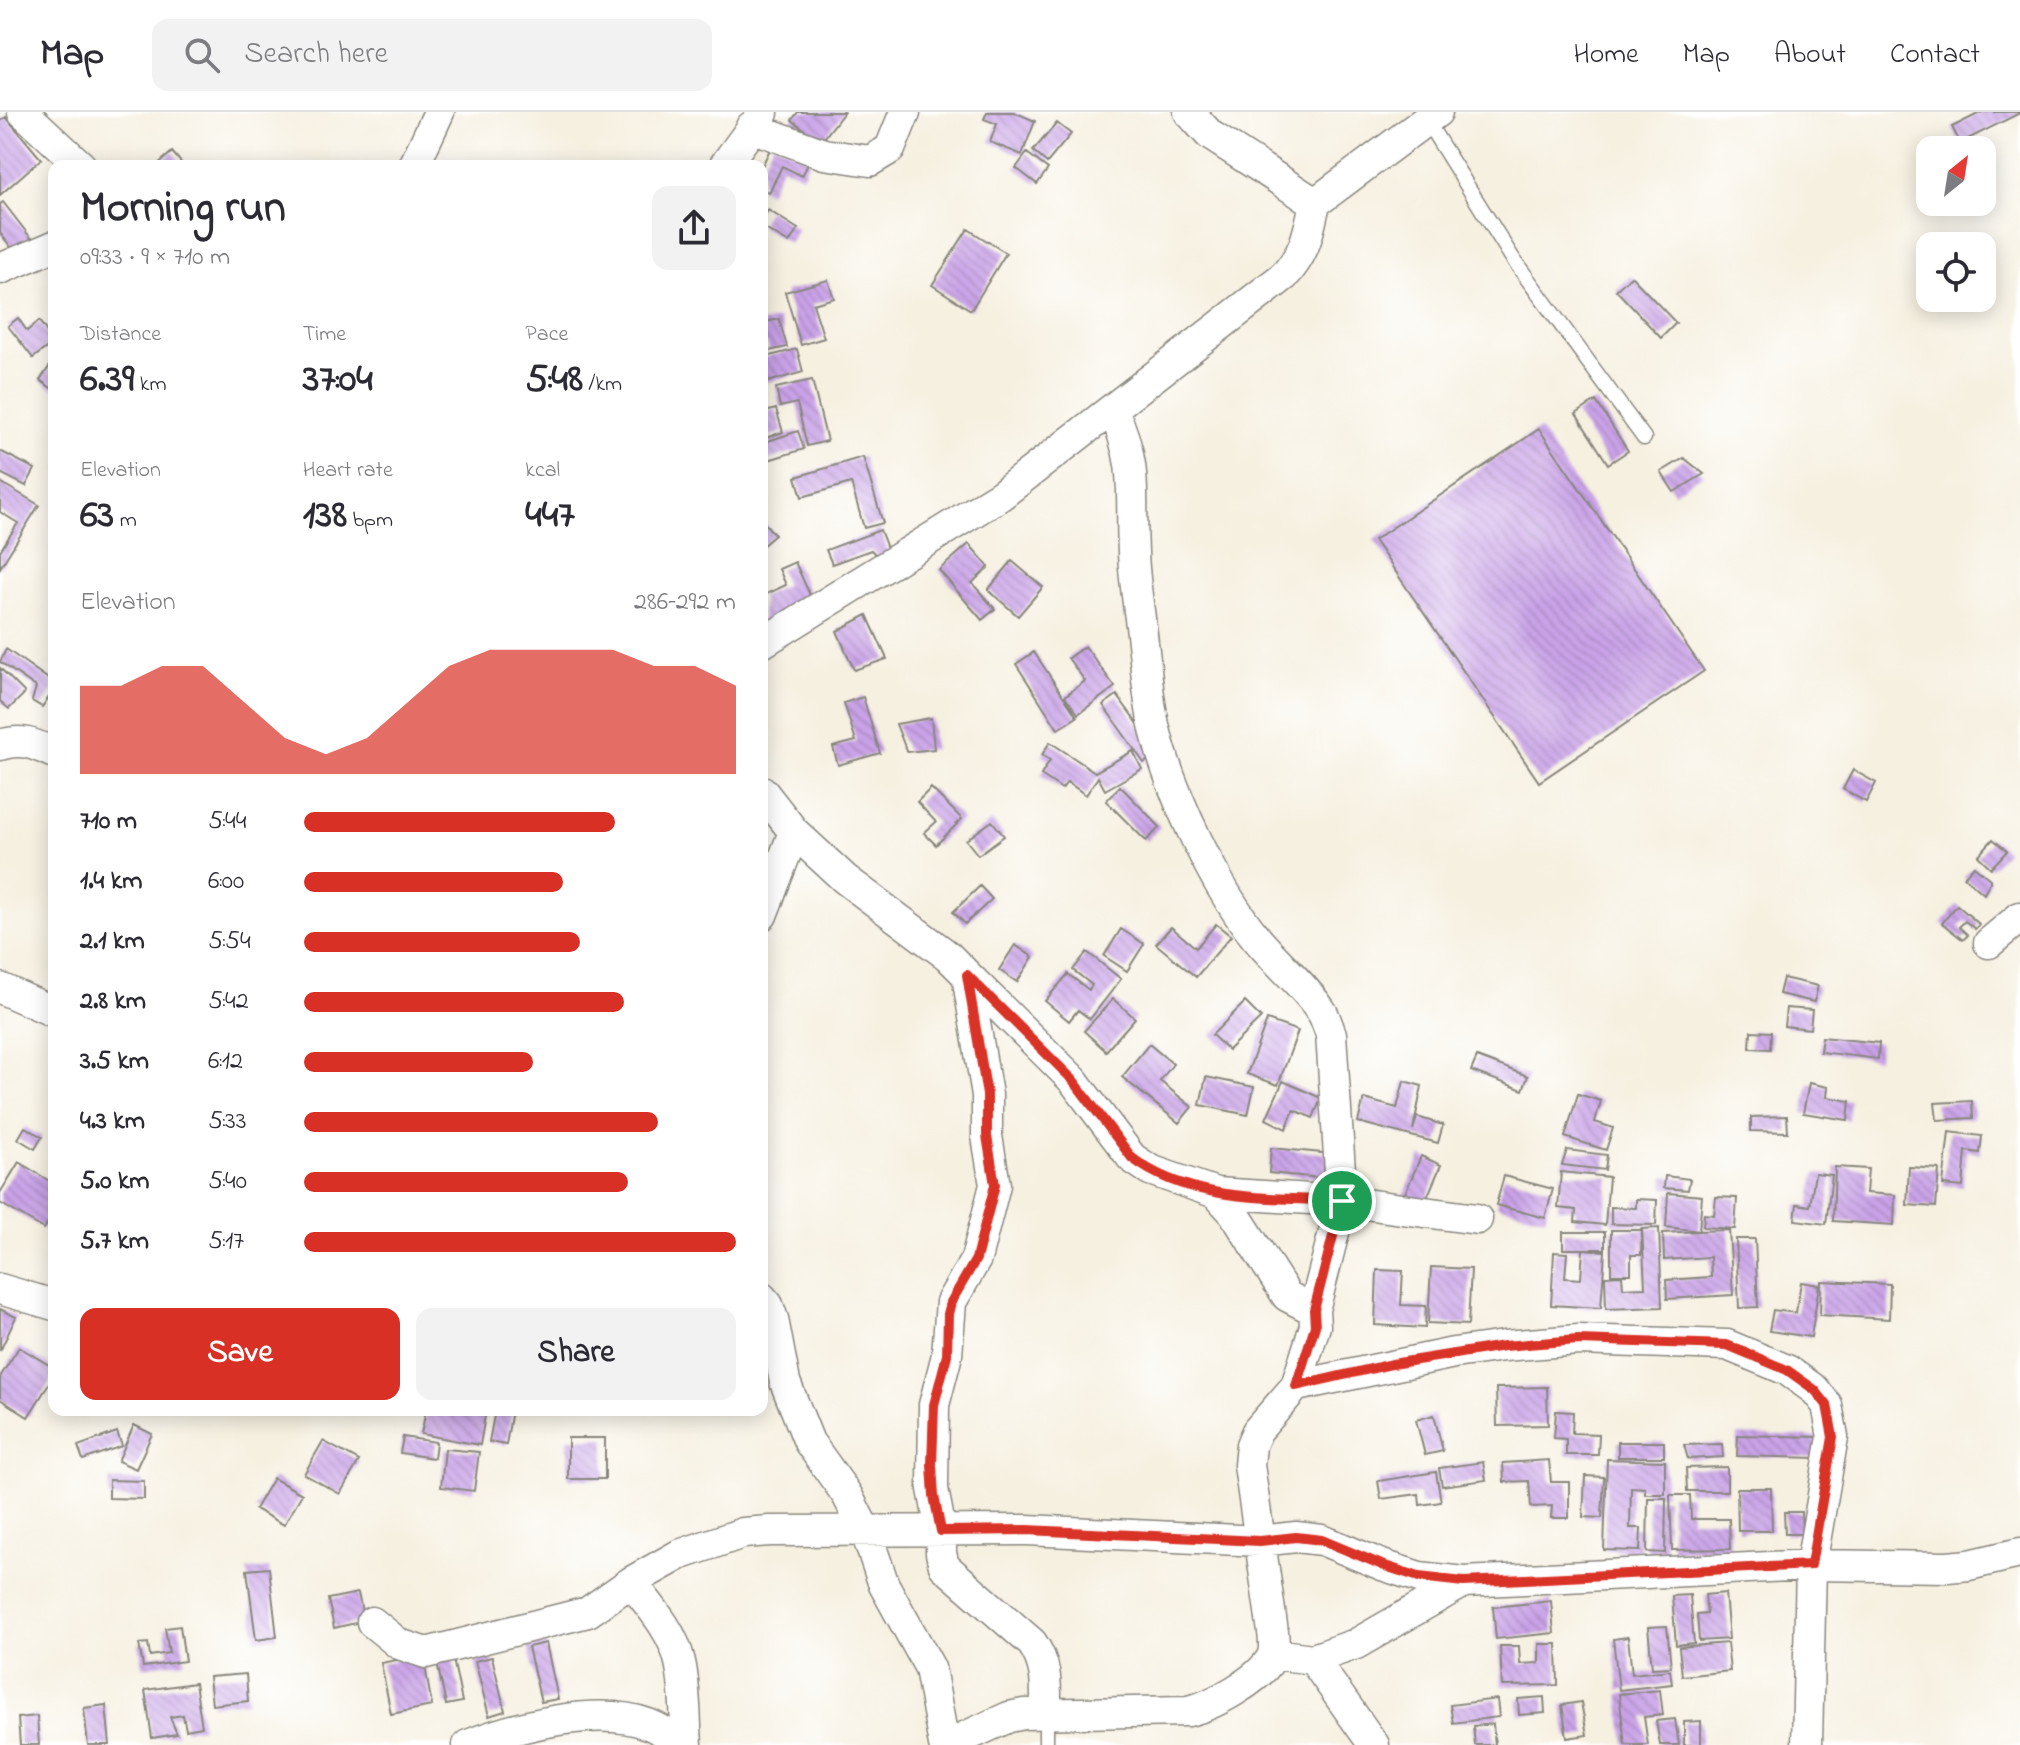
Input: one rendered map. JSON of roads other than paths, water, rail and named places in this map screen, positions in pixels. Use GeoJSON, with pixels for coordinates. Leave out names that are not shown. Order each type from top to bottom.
{"type":"FeatureCollection","features":[{"type":"Feature","properties":{"kind":"street"},"geometry":{"type":"LineString","coordinates":[[23,112],[75,160]]}},
{"type":"Feature","properties":{"kind":"street"},"geometry":{"type":"LineString","coordinates":[[417,160],[439,112]]}},
{"type":"Feature","properties":{"kind":"street"},"geometry":{"type":"LineString","coordinates":[[728,160],[758,120],[824,154],[870,161],[890,149],[905,112]]}},
{"type":"Feature","properties":{"kind":"street"},"geometry":{"type":"LineString","coordinates":[[1189,112],[1210,135],[1315,203]]}},
{"type":"Feature","properties":{"kind":"street"},"geometry":{"type":"LineString","coordinates":[[768,639],[1001,495],[1284,276],[1299,259],[1307,242],[1315,203],[1431,116]]}},
{"type":"Feature","properties":{"kind":"street"},"geometry":{"type":"LineString","coordinates":[[0,269],[48,249]]}},
{"type":"Feature","properties":{"kind":"street"},"geometry":{"type":"LineString","coordinates":[[768,1305],[785,1382],[809,1442],[842,1487],[866,1532],[884,1585],[930,1668],[946,1745],[1009,1717],[1204,1708],[1218,1702],[1266,1667],[1274,1654],[1273,1632],[1249,1465],[1251,1445],[1265,1419],[1296,1386],[1315,1326],[1314,1310],[1342,1201],[1331,1034],[1321,1011],[1257,939],[1227,897],[1196,835],[1155,732],[1133,552],[1134,483],[1125,436],[1113,410]]}},
{"type":"Feature","properties":{"kind":"street"},"geometry":{"type":"LineString","coordinates":[[0,745],[30,742],[48,750]]}},
{"type":"Feature","properties":{"kind":"street"},"geometry":{"type":"LineString","coordinates":[[768,799],[794,832],[845,879],[948,956],[1073,1080],[1132,1158],[1150,1170],[1216,1193],[1342,1201],[1477,1219]]}},
{"type":"Feature","properties":{"kind":"street"},"geometry":{"type":"LineString","coordinates":[[768,852],[794,832]]}},
{"type":"Feature","properties":{"kind":"street"},"geometry":{"type":"LineString","coordinates":[[768,899],[794,832]]}},
{"type":"Feature","properties":{"kind":"street"},"geometry":{"type":"LineString","coordinates":[[1989,943],[2020,917]]}},
{"type":"Feature","properties":{"kind":"street"},"geometry":{"type":"LineString","coordinates":[[967,975],[987,1095],[987,1136],[995,1185],[976,1259],[951,1302],[948,1314],[947,1355],[934,1405],[934,1496],[944,1566],[1032,1643],[1040,1654],[1046,1673],[1046,1713]]}},
{"type":"Feature","properties":{"kind":"street"},"geometry":{"type":"LineString","coordinates":[[0,988],[48,1009]]}},
{"type":"Feature","properties":{"kind":"street"},"geometry":{"type":"LineString","coordinates":[[1216,1193],[1234,1213],[1287,1296],[1314,1310]]}},
{"type":"Feature","properties":{"kind":"street"},"geometry":{"type":"LineString","coordinates":[[0,1289],[48,1303]]}},
{"type":"Feature","properties":{"kind":"street"},"geometry":{"type":"LineString","coordinates":[[1296,1386],[1392,1364],[1504,1346],[1578,1340],[1727,1345],[1787,1370],[1815,1390],[1827,1405],[1833,1437],[1811,1565],[1807,1745]]}},
{"type":"Feature","properties":{"kind":"street"},"geometry":{"type":"LineString","coordinates":[[372,1622],[399,1644],[426,1653],[588,1612],[601,1606],[631,1582],[679,1555],[743,1533],[1027,1530],[1260,1541],[1296,1537],[1322,1540],[1419,1577],[1464,1582],[1811,1565],[1947,1567],[2020,1553]]}},
{"type":"Feature","properties":{"kind":"street"},"geometry":{"type":"LineString","coordinates":[[631,1582],[662,1623],[680,1660],[686,1745]]}},
{"type":"Feature","properties":{"kind":"street"},"geometry":{"type":"LineString","coordinates":[[1274,1654],[1313,1659],[1356,1644],[1464,1582]]}},
{"type":"Feature","properties":{"kind":"street"},"geometry":{"type":"LineString","coordinates":[[1313,1659],[1374,1745]]}},
{"type":"Feature","properties":{"kind":"street"},"geometry":{"type":"LineString","coordinates":[[468,1745],[494,1735],[549,1722],[608,1717],[647,1724],[686,1745]]}},
{"type":"Feature","properties":{"kind":"lane"},"geometry":{"type":"LineString","coordinates":[[1431,116],[1513,259],[1644,438]]}},
{"type":"Feature","properties":{"kind":"lane"},"geometry":{"type":"LineString","coordinates":[[1046,1713],[1046,1745]]}}]}
